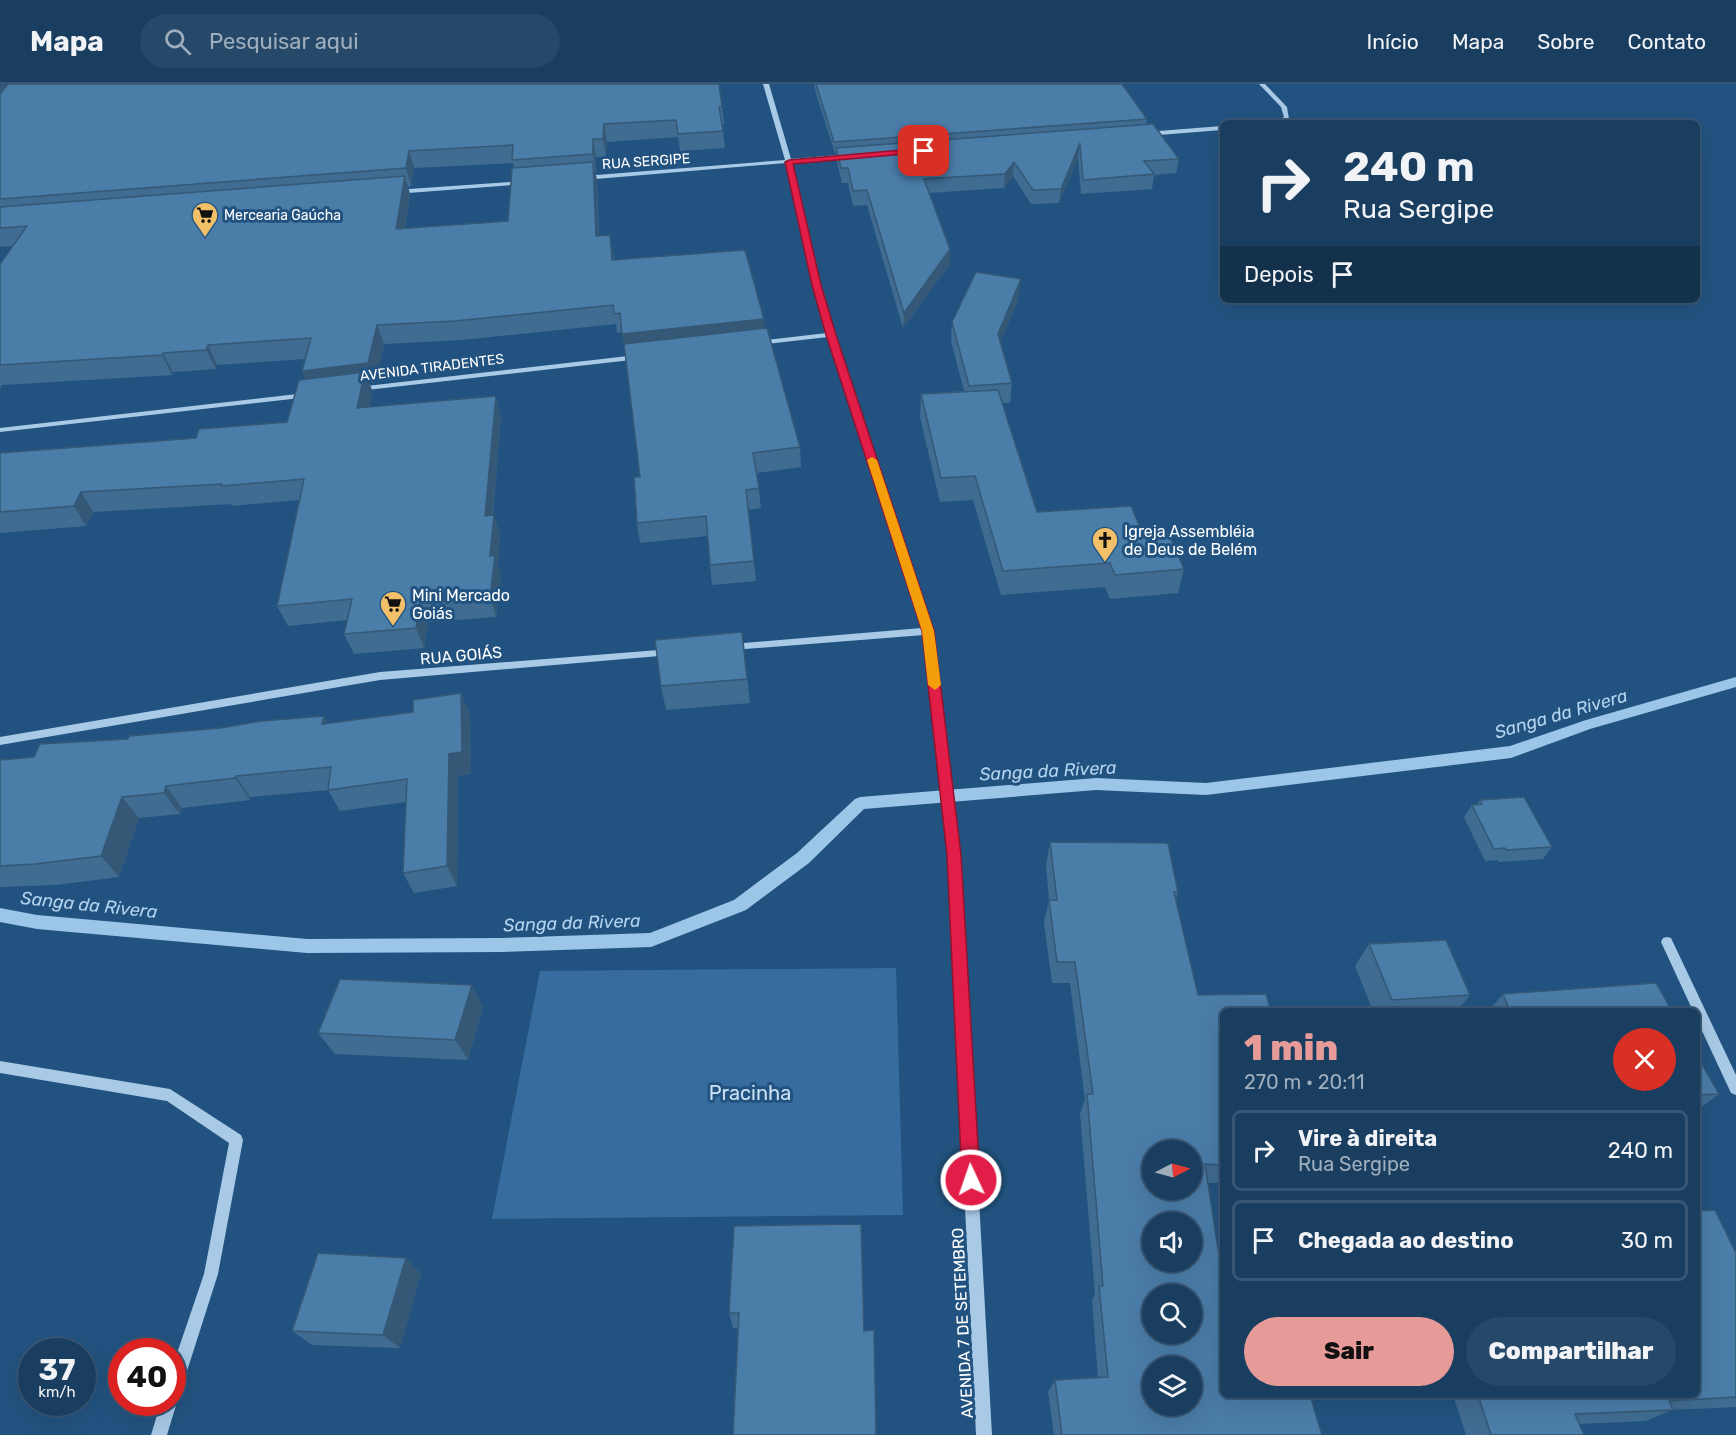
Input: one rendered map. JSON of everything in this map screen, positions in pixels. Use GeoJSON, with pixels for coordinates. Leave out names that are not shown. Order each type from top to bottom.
{"type":"FeatureCollection","features":[{"type":"Feature","properties":{"kind":"street","name":"AVENIDA 7 DE SETEMBRO"},"geometry":{"type":"LineString","coordinates":[[766,84],[789,162],[816,285],[928,631],[954,855],[984,1435]]}},
{"type":"Feature","properties":{"kind":"street"},"geometry":{"type":"LineString","coordinates":[[1262,84],[1284,107],[1287,118],[1282,120]]}},
{"type":"Feature","properties":{"kind":"street"},"geometry":{"type":"LineString","coordinates":[[1140,134],[1220,128]]}},
{"type":"Feature","properties":{"kind":"street","name":"RUA SERGIPE"},"geometry":{"type":"LineString","coordinates":[[580,178],[855,156]]}},
{"type":"Feature","properties":{"kind":"street"},"geometry":{"type":"LineString","coordinates":[[391,193],[533,182]]}},
{"type":"Feature","properties":{"kind":"street"},"geometry":{"type":"LineString","coordinates":[[748,344],[831,335]]}},
{"type":"Feature","properties":{"kind":"street","name":"AVENIDA TIRADENTES"},"geometry":{"type":"LineString","coordinates":[[344,390],[641,356]]}},
{"type":"Feature","properties":{"kind":"street"},"geometry":{"type":"LineString","coordinates":[[0,430],[321,393]]}},
{"type":"Feature","properties":{"kind":"street"},"geometry":{"type":"LineString","coordinates":[[725,648],[928,631]]}},
{"type":"Feature","properties":{"kind":"street","name":"RUA GOIÁS"},"geometry":{"type":"LineString","coordinates":[[0,741],[380,676],[678,652]]}},
{"type":"Feature","properties":{"kind":"street"},"geometry":{"type":"LineString","coordinates":[[1667,942],[1698,1008]]}},
{"type":"Feature","properties":{"kind":"street"},"geometry":{"type":"LineString","coordinates":[[1700,1012],[1736,1089]]}},
{"type":"Feature","properties":{"kind":"street"},"geometry":{"type":"LineString","coordinates":[[0,1067],[170,1095],[236,1140],[211,1274],[186,1350]]}},
{"type":"Feature","properties":{"kind":"street"},"geometry":{"type":"LineString","coordinates":[[159,1435],[165,1416]]}},
{"type":"Feature","properties":{"kind":"green space","name":"Pracinha"},"geometry":{"type":"Polygon","coordinates":[[[896,968],[903,1215],[492,1219],[540,971],[896,968]]]}},
{"type":"Feature","properties":{"kind":"building"},"geometry":{"type":"Polygon","coordinates":[[[8,84],[719,84],[722,107],[719,107],[723,131],[678,134],[676,120],[604,124],[603,139],[593,139],[593,154],[512,160],[513,145],[409,151],[406,168],[0,199],[0,94],[8,84]]]}},
{"type":"Feature","properties":{"kind":"building"},"geometry":{"type":"Polygon","coordinates":[[[816,84],[1122,84],[1147,119],[834,142],[816,84]]]}},
{"type":"Feature","properties":{"kind":"building"},"geometry":{"type":"Polygon","coordinates":[[[1153,124],[1179,159],[1144,161],[1154,174],[1083,180],[1080,143],[1061,189],[1033,190],[1014,162],[1005,174],[924,179],[950,249],[904,313],[867,190],[853,191],[848,168],[841,168],[836,148],[1153,124]]]}},
{"type":"Feature","properties":{"kind":"building"},"geometry":{"type":"Polygon","coordinates":[[[593,162],[596,236],[610,235],[612,260],[745,250],[764,319],[622,334],[620,313],[614,314],[613,305],[455,321],[377,325],[368,363],[302,371],[311,338],[208,345],[206,350],[163,353],[162,355],[0,365],[0,264],[27,226],[0,228],[0,207],[405,176],[396,229],[508,221],[512,168],[593,162]]]}},
{"type":"Feature","properties":{"kind":"building"},"geometry":{"type":"Polygon","coordinates":[[[976,272],[1021,279],[998,334],[1012,383],[969,386],[952,322],[976,272]]]}},
{"type":"Feature","properties":{"kind":"building"},"geometry":{"type":"Polygon","coordinates":[[[767,328],[800,447],[753,453],[759,488],[746,490],[754,561],[710,565],[706,516],[637,523],[634,477],[640,477],[624,344],[767,328]]]}},
{"type":"Feature","properties":{"kind":"building"},"geometry":{"type":"Polygon","coordinates":[[[365,372],[357,408],[496,396],[485,516],[494,515],[490,556],[495,555],[490,597],[420,602],[416,628],[344,634],[352,599],[277,606],[304,479],[222,486],[222,484],[81,492],[74,506],[0,512],[0,453],[196,438],[199,429],[287,422],[299,380],[365,372]]]}},
{"type":"Feature","properties":{"kind":"building"},"geometry":{"type":"Polygon","coordinates":[[[998,390],[1037,512],[1131,506],[1142,532],[1167,530],[1184,569],[1115,575],[1110,563],[1003,571],[975,476],[941,478],[921,394],[998,390]]]}},
{"type":"Feature","properties":{"kind":"building"},"geometry":{"type":"Polygon","coordinates":[[[742,632],[747,679],[661,686],[655,640],[742,632]]]}},
{"type":"Feature","properties":{"kind":"building"},"geometry":{"type":"Polygon","coordinates":[[[461,693],[462,752],[449,754],[447,866],[403,873],[407,779],[328,790],[331,767],[236,776],[235,778],[166,786],[164,793],[122,797],[101,856],[0,866],[0,760],[34,757],[40,744],[128,739],[129,736],[324,716],[322,724],[413,712],[413,700],[461,693]]]}},
{"type":"Feature","properties":{"kind":"building"},"geometry":{"type":"Polygon","coordinates":[[[1524,797],[1552,847],[1494,849],[1472,805],[1482,804],[1480,800],[1524,797]]]}},
{"type":"Feature","properties":{"kind":"building"},"geometry":{"type":"Polygon","coordinates":[[[1050,842],[1168,843],[1178,892],[1174,892],[1198,995],[1266,994],[1270,1008],[1220,1008],[1220,1165],[1205,1164],[1220,1262],[1220,1398],[1311,1398],[1322,1435],[1062,1435],[1055,1380],[1108,1377],[1099,1286],[1103,1286],[1087,1094],[1093,1094],[1075,962],[1057,962],[1049,900],[1057,900],[1050,842]]]}},
{"type":"Feature","properties":{"kind":"building"},"geometry":{"type":"Polygon","coordinates":[[[1446,940],[1470,995],[1392,1000],[1369,944],[1446,940]]]}},
{"type":"Feature","properties":{"kind":"building"},"geometry":{"type":"Polygon","coordinates":[[[340,979],[472,985],[455,1040],[318,1033],[340,979]]]}},
{"type":"Feature","properties":{"kind":"building"},"geometry":{"type":"Polygon","coordinates":[[[1656,983],[1670,1008],[1509,1008],[1503,994],[1656,983]]]}},
{"type":"Feature","properties":{"kind":"building"},"geometry":{"type":"Polygon","coordinates":[[[1700,1061],[1719,1094],[1700,1095],[1700,1061]]]}},
{"type":"Feature","properties":{"kind":"building"},"geometry":{"type":"Polygon","coordinates":[[[1715,1210],[1736,1253],[1736,1397],[1669,1401],[1673,1410],[1575,1414],[1584,1435],[1491,1435],[1479,1398],[1700,1398],[1700,1211],[1715,1210]]]}},
{"type":"Feature","properties":{"kind":"building"},"geometry":{"type":"Polygon","coordinates":[[[861,1224],[864,1331],[874,1330],[876,1435],[733,1435],[739,1313],[729,1313],[734,1226],[861,1224]]]}},
{"type":"Feature","properties":{"kind":"building"},"geometry":{"type":"Polygon","coordinates":[[[318,1253],[406,1258],[383,1335],[292,1331],[318,1253]]]}},
{"type":"Feature","properties":{"kind":"waterway","name":"Sanga da Rivera"},"geometry":{"type":"LineString","coordinates":[[0,915],[37,922],[307,946],[501,945],[651,940],[740,905],[803,858],[860,803],[1096,784],[1206,789],[1511,752],[1586,725],[1736,682]]}},
{"type":"Feature","properties":{"kind":"slow traffic"},"geometry":{"type":"LineString","coordinates":[[872,460],[928,631],[935,685]]}},
{"type":"Feature","properties":{"kind":"place","name":"Mercearia Gaúcha"},"geometry":{"type":"Point","coordinates":[205,238]}},
{"type":"Feature","properties":{"kind":"place","name":"Igreja Assembléia de Deus de Belém"},"geometry":{"type":"Point","coordinates":[1105,563]}},
{"type":"Feature","properties":{"kind":"place","name":"Mini Mercado Goiás"},"geometry":{"type":"Point","coordinates":[393,627]}},
{"type":"Feature","properties":{"kind":"route"},"geometry":{"type":"LineString","coordinates":[[924,151],[789,162],[816,285],[928,631],[954,855],[971,1180]]}}]}
